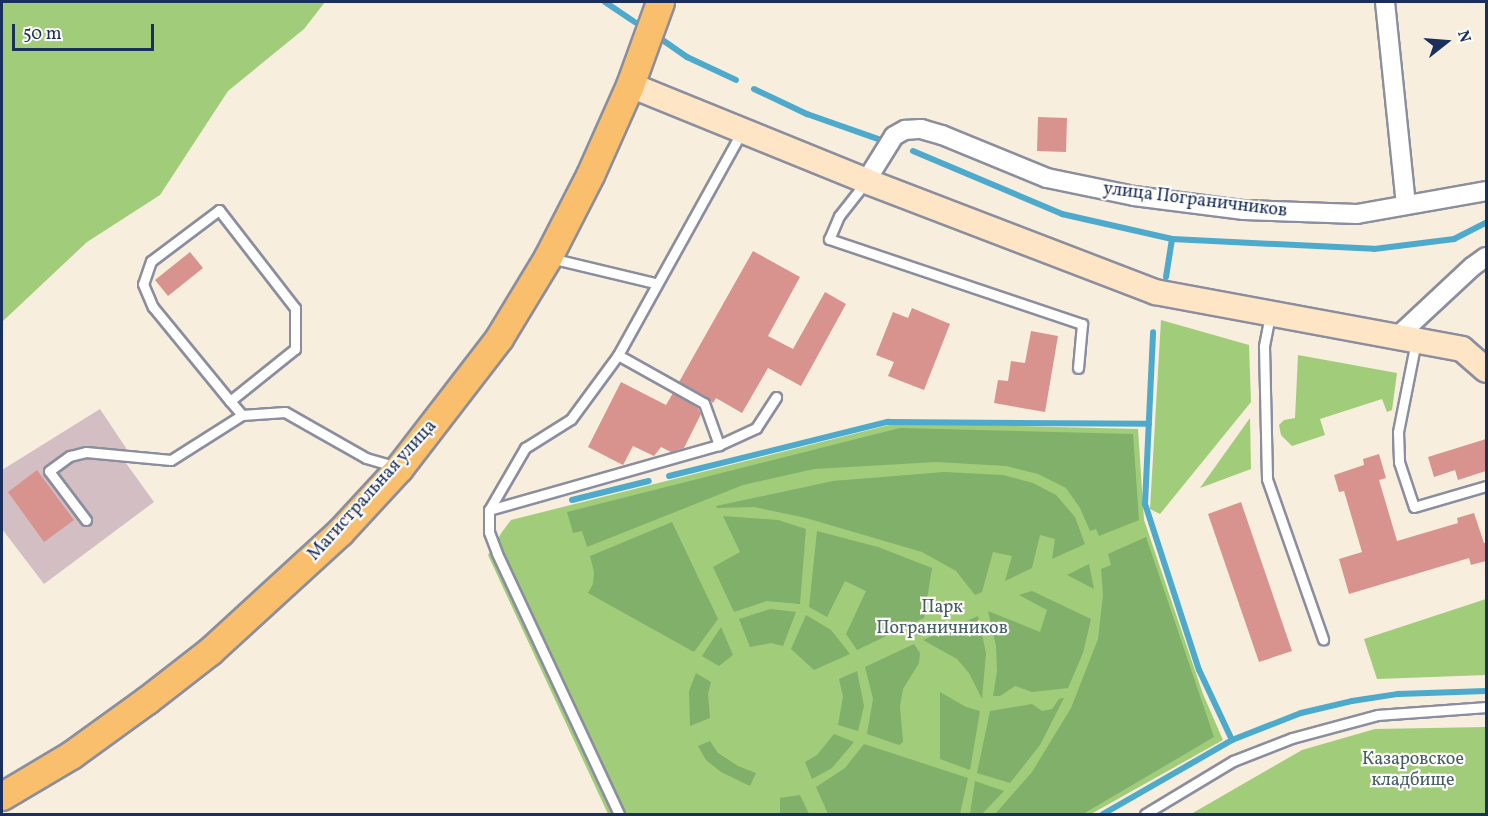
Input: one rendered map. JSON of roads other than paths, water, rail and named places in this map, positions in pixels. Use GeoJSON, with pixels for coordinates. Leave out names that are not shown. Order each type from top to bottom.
{"type":"FeatureCollection","features":[{"type":"Feature","properties":{"kind":"main road","name":"Магистральная улица"},"geometry":{"type":"LineString","coordinates":[[2,796],[71,755],[210,651],[332,539],[399,468],[500,338],[548,258],[590,175],[630,85],[660,2]]}},
{"type":"Feature","properties":{"kind":"street"},"geometry":{"type":"LineString","coordinates":[[1385,2],[1407,204]]}},
{"type":"Feature","properties":{"kind":"street"},"geometry":{"type":"LineString","coordinates":[[630,85],[743,129],[866,181],[1155,292],[1462,349],[1486,370]]}},
{"type":"Feature","properties":{"kind":"street","name":"улица Пограничников"},"geometry":{"type":"LineString","coordinates":[[866,181],[894,136],[904,130],[921,129],[942,135],[1047,178],[1134,196],[1300,214],[1357,214],[1486,191]]}},
{"type":"Feature","properties":{"kind":"street"},"geometry":{"type":"LineString","coordinates":[[1408,338],[1472,267],[1486,257]]}},
{"type":"Feature","properties":{"kind":"lane"},"geometry":{"type":"LineString","coordinates":[[619,814],[497,553],[489,532],[489,510],[525,448],[571,419],[618,355],[655,283],[743,129]]}},
{"type":"Feature","properties":{"kind":"lane","name":"улица Пограничников"},"geometry":{"type":"LineString","coordinates":[[866,181],[839,216],[829,239],[1082,324],[1078,368]]}},
{"type":"Feature","properties":{"kind":"lane"},"geometry":{"type":"LineString","coordinates":[[230,400],[295,349],[294,308],[219,210],[151,261],[143,284],[153,307],[242,415]]}},
{"type":"Feature","properties":{"kind":"lane"},"geometry":{"type":"LineString","coordinates":[[548,258],[655,283]]}},
{"type":"Feature","properties":{"kind":"lane"},"geometry":{"type":"LineString","coordinates":[[1270,313],[1264,346],[1267,479],[1323,639]]}},
{"type":"Feature","properties":{"kind":"lane"},"geometry":{"type":"LineString","coordinates":[[1408,338],[1398,432],[1399,462],[1414,507],[1486,486]]}},
{"type":"Feature","properties":{"kind":"lane"},"geometry":{"type":"LineString","coordinates":[[618,355],[704,404],[719,445]]}},
{"type":"Feature","properties":{"kind":"lane"},"geometry":{"type":"LineString","coordinates":[[489,510],[719,445],[756,428],[776,397]]}},
{"type":"Feature","properties":{"kind":"lane"},"geometry":{"type":"LineString","coordinates":[[86,520],[49,471],[69,456],[86,452],[171,459],[242,415],[285,412],[366,458],[399,468]]}},
{"type":"Feature","properties":{"kind":"lane"},"geometry":{"type":"LineString","coordinates":[[1145,814],[1233,761],[1292,738],[1378,715],[1486,707]]}},
{"type":"Feature","properties":{"kind":"waterway"},"geometry":{"type":"LineString","coordinates":[[605,2],[635,22]]}},
{"type":"Feature","properties":{"kind":"waterway"},"geometry":{"type":"LineString","coordinates":[[664,41],[687,57],[736,80]]}},
{"type":"Feature","properties":{"kind":"waterway"},"geometry":{"type":"LineString","coordinates":[[754,89],[807,114],[878,139]]}},
{"type":"Feature","properties":{"kind":"waterway"},"geometry":{"type":"LineString","coordinates":[[913,151],[1062,214],[1172,239],[1374,249],[1454,239],[1486,223]]}},
{"type":"Feature","properties":{"kind":"waterway"},"geometry":{"type":"LineString","coordinates":[[1166,277],[1172,239]]}},
{"type":"Feature","properties":{"kind":"waterway"},"geometry":{"type":"LineString","coordinates":[[1103,814],[1232,740],[1199,670],[1145,504],[1153,332]]}},
{"type":"Feature","properties":{"kind":"waterway"},"geometry":{"type":"LineString","coordinates":[[669,476],[888,422],[1149,424]]}},
{"type":"Feature","properties":{"kind":"waterway"},"geometry":{"type":"LineString","coordinates":[[572,500],[649,481]]}},
{"type":"Feature","properties":{"kind":"waterway"},"geometry":{"type":"LineString","coordinates":[[1232,740],[1301,713],[1352,701],[1398,694],[1486,691]]}},
{"type":"Feature","properties":{"kind":"park label","name":"Парк Пограничников"},"geometry":{"type":"Point","coordinates":[942,619]}},
{"type":"Feature","properties":{"kind":"park label","name":"Казаровское кладбище"},"geometry":{"type":"Point","coordinates":[1413,771]}}]}
